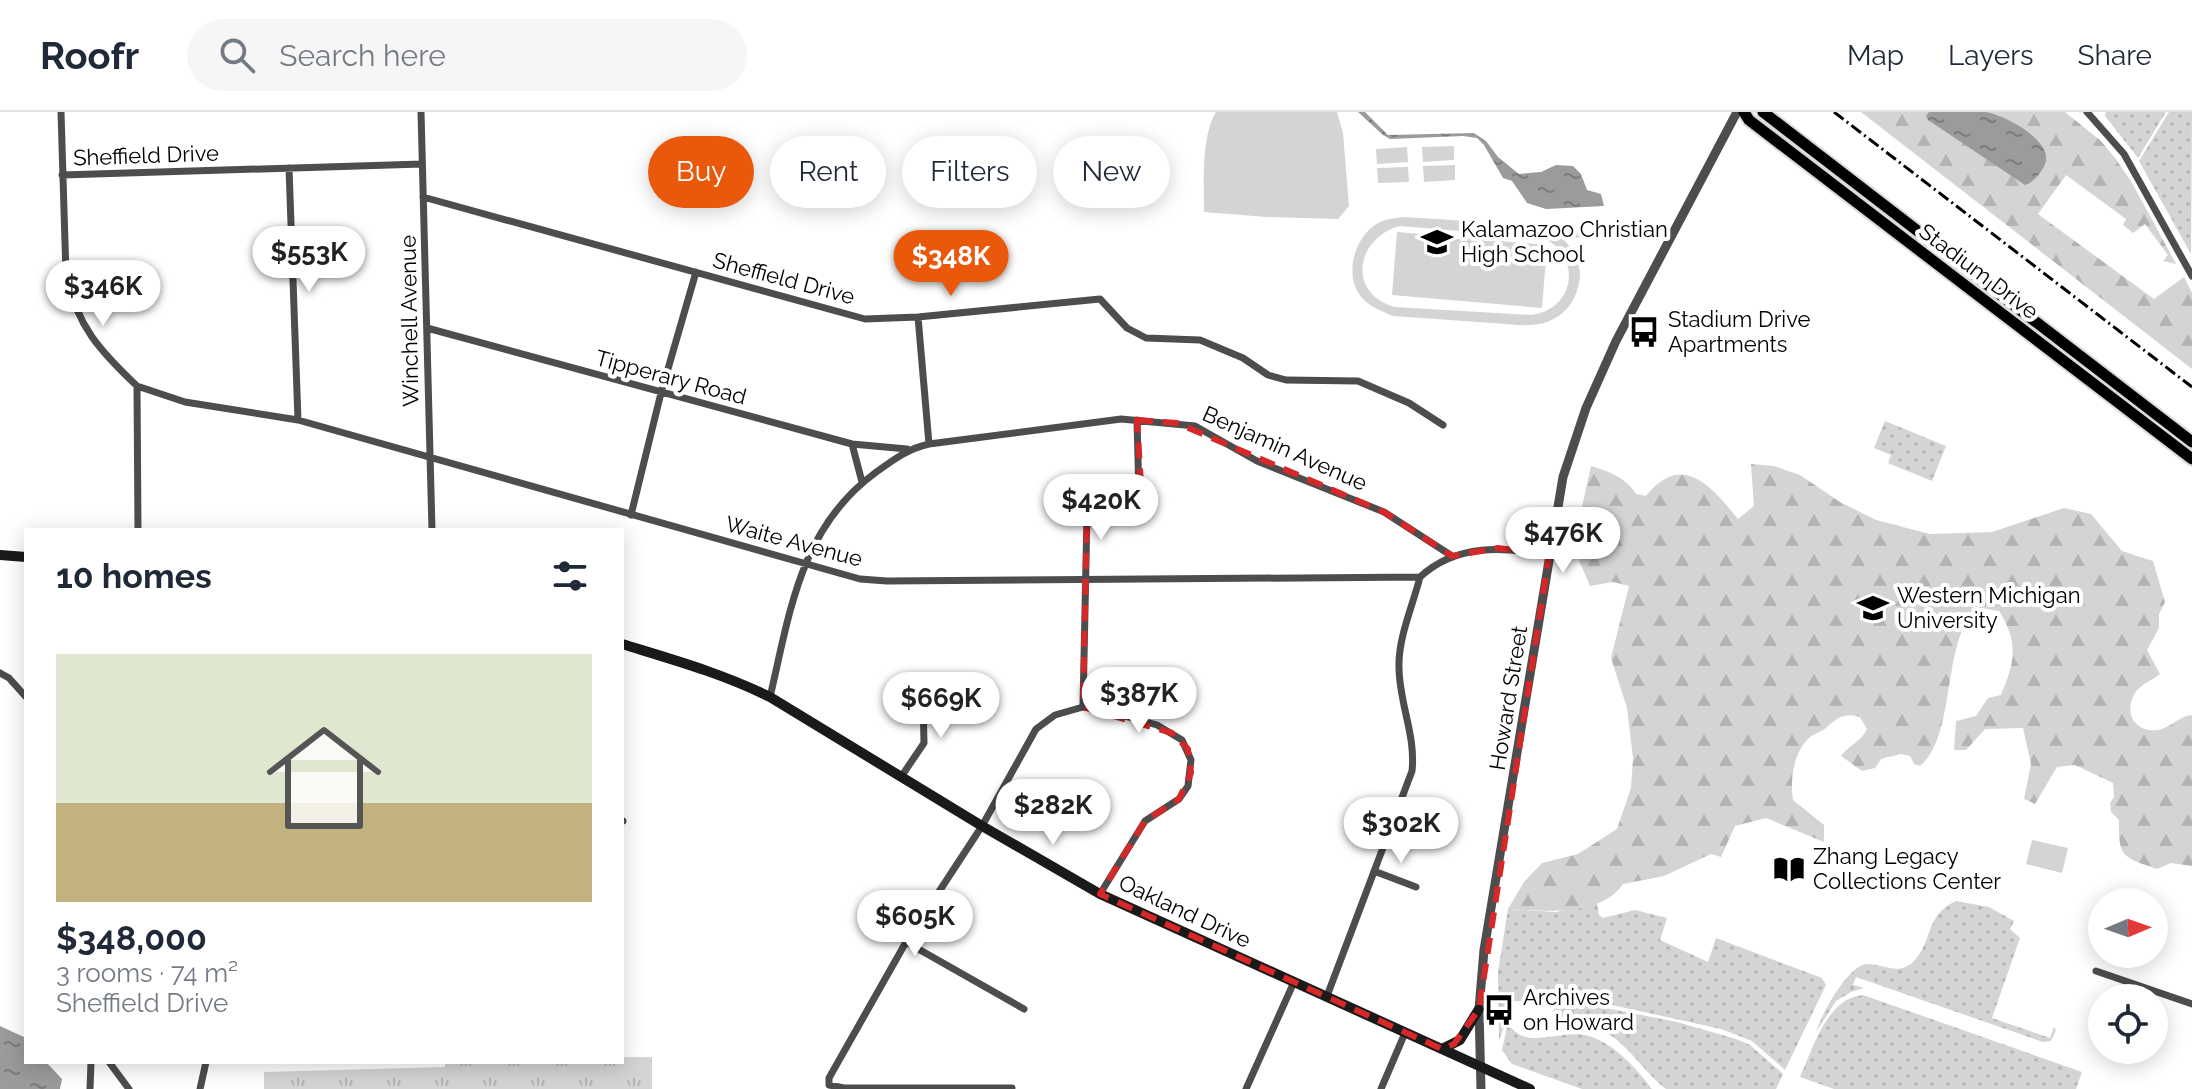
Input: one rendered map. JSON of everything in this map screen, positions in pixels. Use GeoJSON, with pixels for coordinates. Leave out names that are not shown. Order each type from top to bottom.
{"type":"FeatureCollection","features":[{"type":"Feature","properties":{"kind":"main road","name":"Stadium Drive"},"geometry":{"type":"LineString","coordinates":[[1744,112],[1750,121],[2192,459]]}},
{"type":"Feature","properties":{"kind":"main road","name":"Stadium Drive"},"geometry":{"type":"LineString","coordinates":[[1763,112],[2192,442]]}},
{"type":"Feature","properties":{"kind":"main road"},"geometry":{"type":"LineString","coordinates":[[0,555],[24,557]]}},
{"type":"Feature","properties":{"kind":"main road","name":"Oakland Drive"},"geometry":{"type":"LineString","coordinates":[[624,645],[709,669],[770,697],[1100,894],[1526,1087]]}},
{"type":"Feature","properties":{"kind":"main road"},"geometry":{"type":"LineString","coordinates":[[1442,1049],[1460,1040],[1479,1009]]}},
{"type":"Feature","properties":{"kind":"main road"},"geometry":{"type":"LineString","coordinates":[[1507,1089],[1526,1087]]}},
{"type":"Feature","properties":{"kind":"street"},"geometry":{"type":"LineString","coordinates":[[61,112],[66,275],[74,307],[98,347],[137,386],[138,528]]}},
{"type":"Feature","properties":{"kind":"street","name":"Winchell Avenue"},"geometry":{"type":"LineString","coordinates":[[421,112],[432,528]]}},
{"type":"Feature","properties":{"kind":"street","name":"Howard Street"},"geometry":{"type":"LineString","coordinates":[[1481,1089],[1479,1009],[1484,950],[1563,477],[1586,408],[1616,341],[1737,112]]}},
{"type":"Feature","properties":{"kind":"street"},"geometry":{"type":"LineString","coordinates":[[2087,112],[2124,154],[2192,276]]}},
{"type":"Feature","properties":{"kind":"street","name":"Sheffield Drive"},"geometry":{"type":"LineString","coordinates":[[62,175],[422,164]]}},
{"type":"Feature","properties":{"kind":"street"},"geometry":{"type":"LineString","coordinates":[[289,168],[298,420]]}},
{"type":"Feature","properties":{"kind":"street","name":"Sheffield Drive"},"geometry":{"type":"LineString","coordinates":[[423,197],[865,319],[918,317],[1100,299],[1127,328],[1146,338],[1200,340],[1243,358],[1277,379],[1358,381],[1409,403],[1443,425]]}},
{"type":"Feature","properties":{"kind":"street"},"geometry":{"type":"LineString","coordinates":[[631,515],[661,393],[696,272]]}},
{"type":"Feature","properties":{"kind":"street"},"geometry":{"type":"LineString","coordinates":[[918,317],[929,444]]}},
{"type":"Feature","properties":{"kind":"street","name":"Tipperary Road"},"geometry":{"type":"LineString","coordinates":[[427,328],[852,444],[907,449]]}},
{"type":"Feature","properties":{"kind":"street","name":"Waite Avenue"},"geometry":{"type":"LineString","coordinates":[[137,386],[185,402],[298,420],[860,579],[1086,581],[1420,577]]}},
{"type":"Feature","properties":{"kind":"street"},"geometry":{"type":"LineString","coordinates":[[1083,707],[1086,522],[1089,509],[1100,504],[1126,503],[1139,498],[1137,420]]}},
{"type":"Feature","properties":{"kind":"street","name":"Benjamin Avenue"},"geometry":{"type":"LineString","coordinates":[[770,697],[804,563],[830,516],[862,482],[907,449],[929,444],[1082,422],[1137,420],[1195,426],[1257,461],[1384,512],[1452,556]]}},
{"type":"Feature","properties":{"kind":"street"},"geometry":{"type":"LineString","coordinates":[[852,444],[862,482]]}},
{"type":"Feature","properties":{"kind":"street"},"geometry":{"type":"LineString","coordinates":[[1327,996],[1412,771],[1413,741],[1400,688],[1398,664],[1420,577],[1452,556],[1498,548],[1549,555]]}},
{"type":"Feature","properties":{"kind":"street"},"geometry":{"type":"LineString","coordinates":[[0,673],[24,695]]}},
{"type":"Feature","properties":{"kind":"street"},"geometry":{"type":"LineString","coordinates":[[901,777],[924,743],[923,701],[937,681]]}},
{"type":"Feature","properties":{"kind":"street"},"geometry":{"type":"LineString","coordinates":[[1012,1088],[844,1088],[829,1085],[829,1078],[906,942],[982,826],[1036,729],[1055,715],[1083,707],[1157,725],[1182,740],[1191,760],[1188,786],[1179,799],[1145,821],[1100,894]]}},
{"type":"Feature","properties":{"kind":"street"},"geometry":{"type":"LineString","coordinates":[[1374,871],[1416,887]]}},
{"type":"Feature","properties":{"kind":"street"},"geometry":{"type":"LineString","coordinates":[[906,942],[1024,1009]]}},
{"type":"Feature","properties":{"kind":"street"},"geometry":{"type":"LineString","coordinates":[[2096,971],[2192,1004]]}},
{"type":"Feature","properties":{"kind":"street"},"geometry":{"type":"LineString","coordinates":[[1246,1089],[1294,982]]}},
{"type":"Feature","properties":{"kind":"street"},"geometry":{"type":"LineString","coordinates":[[1381,1089],[1405,1033]]}},
{"type":"Feature","properties":{"kind":"street"},"geometry":{"type":"LineString","coordinates":[[90,1089],[91,1064]]}},
{"type":"Feature","properties":{"kind":"street"},"geometry":{"type":"LineString","coordinates":[[110,1064],[129,1089]]}},
{"type":"Feature","properties":{"kind":"street"},"geometry":{"type":"LineString","coordinates":[[200,1089],[206,1064]]}},
{"type":"Feature","properties":{"kind":"highlighted area"},"geometry":{"type":"Polygon","coordinates":[[[1137,420],[1177,423],[1384,512],[1452,556],[1498,548],[1549,555],[1479,1009],[1454,1044],[1442,1049],[1100,894],[1145,821],[1179,799],[1191,773],[1188,749],[1172,733],[1083,707],[1087,514],[1100,504],[1142,501],[1137,420]]]}},
{"type":"Feature","properties":{"kind":"green space"},"geometry":{"type":"Polygon","coordinates":[[[1216,112],[1337,112],[1343,133],[1349,206],[1338,219],[1204,212],[1206,147],[1216,112]]]}},
{"type":"Feature","properties":{"kind":"green space"},"geometry":{"type":"Polygon","coordinates":[[[1861,112],[2065,112],[2101,141],[2115,158],[2176,264],[2163,261],[2168,255],[2145,224],[2133,233],[2123,225],[2126,219],[2066,175],[2038,214],[2154,299],[2184,277],[2192,293],[2192,369],[1861,112]]]}},
{"type":"Feature","properties":{"kind":"green space"},"geometry":{"type":"Polygon","coordinates":[[[2106,112],[2166,112],[2138,158],[2105,116],[2106,112]]]}},
{"type":"Feature","properties":{"kind":"green space"},"geometry":{"type":"Polygon","coordinates":[[[2169,112],[2192,112],[2191,254],[2139,161],[2169,112]]]}},
{"type":"Feature","properties":{"kind":"green space"},"geometry":{"type":"Polygon","coordinates":[[[1454,146],[1454,160],[1423,162],[1422,147],[1454,146]]]}},
{"type":"Feature","properties":{"kind":"green space"},"geometry":{"type":"Polygon","coordinates":[[[1407,147],[1408,162],[1377,164],[1376,149],[1407,147]]]}},
{"type":"Feature","properties":{"kind":"green space"},"geometry":{"type":"Polygon","coordinates":[[[1455,165],[1455,180],[1424,182],[1423,166],[1455,165]]]}},
{"type":"Feature","properties":{"kind":"green space"},"geometry":{"type":"Polygon","coordinates":[[[1408,167],[1409,182],[1378,183],[1377,168],[1408,167]]]}},
{"type":"Feature","properties":{"kind":"green space"},"geometry":{"type":"Polygon","coordinates":[[[1400,217],[1583,228],[1583,238],[1562,237],[1579,266],[1580,280],[1574,299],[1558,316],[1534,325],[1393,316],[1379,310],[1358,292],[1352,271],[1354,259],[1362,238],[1369,230],[1381,222],[1400,217]],[[1400,226],[1385,232],[1373,242],[1366,253],[1364,279],[1369,291],[1395,307],[1531,315],[1546,311],[1557,303],[1565,293],[1568,281],[1564,257],[1556,246],[1543,238],[1400,226]]]}},
{"type":"Feature","properties":{"kind":"green space"},"geometry":{"type":"Polygon","coordinates":[[[1397,232],[1547,245],[1542,308],[1392,295],[1397,232]]]}},
{"type":"Feature","properties":{"kind":"green space"},"geometry":{"type":"Polygon","coordinates":[[[1885,421],[1946,446],[1932,481],[1888,463],[1891,455],[1874,448],[1885,421]]]}},
{"type":"Feature","properties":{"kind":"green space"},"geometry":{"type":"Polygon","coordinates":[[[1751,464],[1774,466],[1800,475],[1840,502],[1876,520],[1930,534],[1992,532],[2064,508],[2091,514],[2122,551],[2153,561],[2165,602],[2159,614],[2159,628],[2147,650],[2160,674],[2135,693],[2130,708],[2137,725],[2150,730],[2162,729],[2192,715],[2192,866],[2171,863],[2157,869],[2125,854],[2120,842],[2119,820],[2111,812],[2113,783],[2075,765],[2057,767],[2035,804],[2024,799],[2031,764],[2023,728],[1985,729],[1966,750],[1954,750],[1956,721],[1976,716],[1988,698],[2001,695],[2012,662],[2010,633],[1999,611],[1981,608],[1968,619],[1960,637],[1938,738],[1931,754],[1920,766],[1914,764],[1910,756],[1901,754],[1881,759],[1875,768],[1862,771],[1841,756],[1867,729],[1860,717],[1854,716],[1837,719],[1811,737],[1799,751],[1794,767],[1793,800],[1824,825],[1824,842],[1766,818],[1735,826],[1721,857],[1711,854],[1664,876],[1623,884],[1601,902],[1570,910],[1508,909],[1524,882],[1542,863],[1578,854],[1617,829],[1631,788],[1633,758],[1627,708],[1611,658],[1629,586],[1613,582],[1590,586],[1578,558],[1582,507],[1591,466],[1616,476],[1636,494],[1646,496],[1672,476],[1695,478],[1707,485],[1738,519],[1754,506],[1751,464]]]}},
{"type":"Feature","properties":{"kind":"green space"},"geometry":{"type":"Polygon","coordinates":[[[2032,840],[2068,848],[2062,873],[2026,864],[2032,840]]]}},
{"type":"Feature","properties":{"kind":"green space"},"geometry":{"type":"Polygon","coordinates":[[[1956,901],[1989,907],[2014,921],[2010,929],[2020,938],[1992,1018],[2050,1038],[2054,1027],[2056,1030],[2051,1041],[2043,1042],[1856,977],[1853,985],[1864,988],[1836,1001],[1816,1032],[1829,1004],[1851,974],[1866,964],[1897,969],[1908,966],[1920,953],[1939,913],[1956,901]]]}},
{"type":"Feature","properties":{"kind":"green space"},"geometry":{"type":"Polygon","coordinates":[[[1597,903],[1599,915],[1603,918],[1635,910],[1667,918],[1660,940],[1708,962],[1716,938],[1822,978],[1826,985],[1785,1070],[1752,1041],[1721,1029],[1612,1005],[1558,988],[1550,1008],[1520,1001],[1510,1004],[1499,1040],[1498,972],[1508,909],[1556,912],[1597,903]]]}},
{"type":"Feature","properties":{"kind":"green space"},"geometry":{"type":"Polygon","coordinates":[[[1560,994],[1596,1006],[1677,1022],[1736,1039],[1750,1045],[1783,1074],[1776,1089],[1666,1089],[1605,1031],[1552,1013],[1560,994]]]}},
{"type":"Feature","properties":{"kind":"green space"},"geometry":{"type":"Polygon","coordinates":[[[1863,995],[2082,1072],[2076,1089],[1834,1089],[1800,1077],[1816,1039],[1831,1015],[1850,998],[1863,995]]]}},
{"type":"Feature","properties":{"kind":"green space"},"geometry":{"type":"Polygon","coordinates":[[[1508,1022],[1515,1031],[1533,1038],[1578,1034],[1599,1040],[1624,1058],[1652,1089],[1582,1089],[1512,1064],[1502,1050],[1508,1022]]]}},
{"type":"Feature","properties":{"kind":"green space"},"geometry":{"type":"Polygon","coordinates":[[[624,1057],[652,1057],[652,1089],[264,1089],[264,1072],[445,1067],[445,1064],[624,1064],[624,1057]]]}},
{"type":"Feature","properties":{"kind":"water"},"geometry":{"type":"Polygon","coordinates":[[[1358,112],[1365,112],[1388,135],[1474,133],[1519,174],[1541,172],[1556,165],[1573,166],[1581,174],[1587,190],[1601,194],[1604,206],[1546,209],[1527,203],[1512,181],[1503,178],[1477,138],[1390,139],[1358,112]]]}},
{"type":"Feature","properties":{"kind":"water"},"geometry":{"type":"Polygon","coordinates":[[[1929,112],[1985,112],[2015,123],[2042,146],[2046,155],[2044,167],[2034,180],[2025,185],[1928,120],[1926,116],[1929,112]]]}},
{"type":"Feature","properties":{"kind":"water"},"geometry":{"type":"Polygon","coordinates":[[[0,1026],[24,1037],[24,1064],[48,1064],[62,1079],[60,1089],[0,1089],[0,1026]]]}},
{"type":"Feature","properties":{"kind":"railway"},"geometry":{"type":"LineString","coordinates":[[1834,112],[2192,387]]}},
{"type":"Feature","properties":{"kind":"place","name":"Kalamazoo Christian High School"},"geometry":{"type":"Point","coordinates":[1437,242]}},
{"type":"Feature","properties":{"kind":"place","name":"Stadium Drive Apartments"},"geometry":{"type":"Point","coordinates":[1644,332]}},
{"type":"Feature","properties":{"kind":"place","name":"Western Michigan University"},"geometry":{"type":"Point","coordinates":[1873,608]}},
{"type":"Feature","properties":{"kind":"place","name":"Zhang Legacy Collections Center"},"geometry":{"type":"Point","coordinates":[1789,869]}},
{"type":"Feature","properties":{"kind":"place","name":"Archives on Howard"},"geometry":{"type":"Point","coordinates":[1499,1010]}}]}
